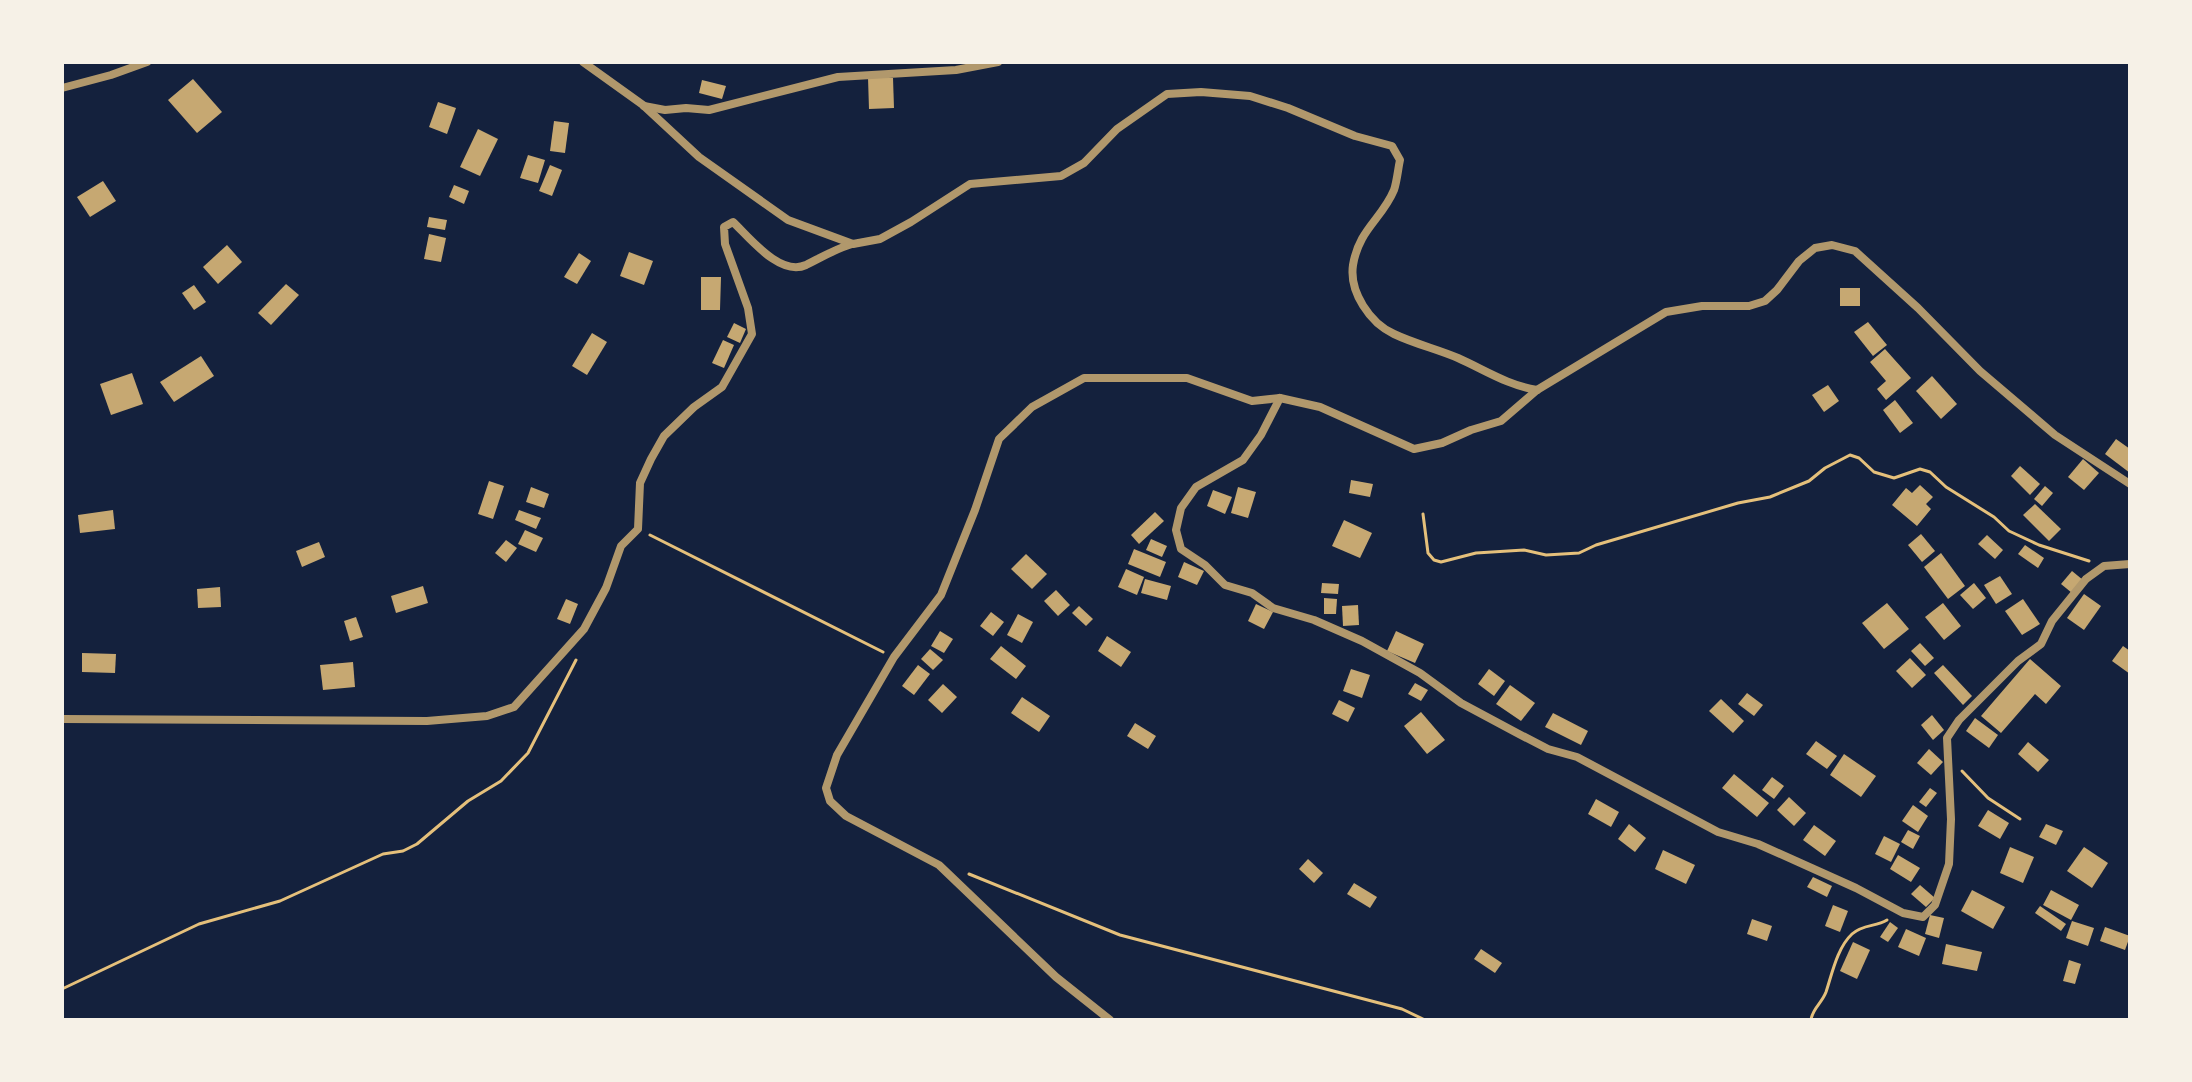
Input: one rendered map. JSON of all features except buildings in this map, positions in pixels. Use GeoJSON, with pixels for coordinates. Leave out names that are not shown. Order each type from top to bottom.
{"type":"FeatureCollection","features":[{"type":"Feature","properties":{"kind":"street"},"geometry":{"type":"LineString","coordinates":[[62,88],[147,62]]}},
{"type":"Feature","properties":{"kind":"street"},"geometry":{"type":"LineString","coordinates":[[583,62],[643,105],[699,157],[788,220],[853,244]]}},
{"type":"Feature","properties":{"kind":"street"},"geometry":{"type":"LineString","coordinates":[[643,105],[665,110],[709,110],[838,77],[956,70],[998,62]]}},
{"type":"Feature","properties":{"kind":"street"},"geometry":{"type":"LineString","coordinates":[[62,719],[427,721],[487,716],[514,707],[584,629],[606,588],[621,546],[638,529],[640,483],[664,436],[694,407],[722,387],[752,334],[748,308],[725,244],[724,227],[733,222],[764,253],[793,267],[804,266],[831,250],[880,239],[970,184],[1061,176],[1084,163],[1117,129],[1167,94],[1201,92],[1250,96],[1355,136],[1392,146],[1400,160],[1394,190],[1359,241],[1352,267],[1355,293],[1393,334],[1460,359],[1505,382],[1537,390]]}},
{"type":"Feature","properties":{"kind":"street"},"geometry":{"type":"LineString","coordinates":[[1110,1020],[1056,977],[939,865],[846,816],[830,801],[826,788],[837,755],[894,657],[941,595],[999,439],[1032,407],[1084,378],[1187,378],[1252,401],[1280,398],[1320,407],[1414,449],[1442,443],[1501,421],[1537,390],[1666,312],[1702,306],[1749,306],[1765,301],[1799,261],[1815,248],[1832,245],[1855,251],[2012,399],[2055,435],[2130,484]]}},
{"type":"Feature","properties":{"kind":"street"},"geometry":{"type":"LineString","coordinates":[[1280,398],[1261,435],[1243,460],[1196,487],[1181,508],[1176,530],[1181,549],[1205,565],[1225,585],[1252,593],[1273,608],[1314,620],[1362,641],[1420,673],[1461,703],[1548,749],[1577,757],[1718,832],[1758,844],[1903,913],[1923,917],[1935,905],[1947,875],[1951,819],[1947,738],[1959,720],[2018,661],[2041,644],[2052,621],[2086,579],[2104,566],[2130,564]]}},
{"type":"Feature","properties":{"kind":"path"},"geometry":{"type":"LineString","coordinates":[[1423,514],[1428,553],[1441,562],[1476,553],[1524,550],[1546,555],[1579,553],[1596,545],[1738,503],[1770,497],[1809,481],[1825,468],[1850,455],[1859,458],[1874,472],[1894,478],[1920,469],[1930,472],[1946,487],[1994,517],[2009,531],[2039,545],[2104,566]]}},
{"type":"Feature","properties":{"kind":"path"},"geometry":{"type":"LineString","coordinates":[[638,529],[894,657]]}},
{"type":"Feature","properties":{"kind":"path"},"geometry":{"type":"LineString","coordinates":[[62,989],[199,924],[280,901],[383,854],[403,851],[417,844],[468,801],[501,781],[528,753],[576,660]]}},
{"type":"Feature","properties":{"kind":"path"},"geometry":{"type":"LineString","coordinates":[[1947,756],[1988,798],[2020,819]]}},
{"type":"Feature","properties":{"kind":"path"},"geometry":{"type":"LineString","coordinates":[[969,874],[1120,935],[1402,1009],[1425,1020]]}},
{"type":"Feature","properties":{"kind":"path"},"geometry":{"type":"LineString","coordinates":[[1811,1020],[1812,1012],[1825,994],[1833,969],[1851,935],[1864,926],[1878,926],[1903,913]]}}]}
